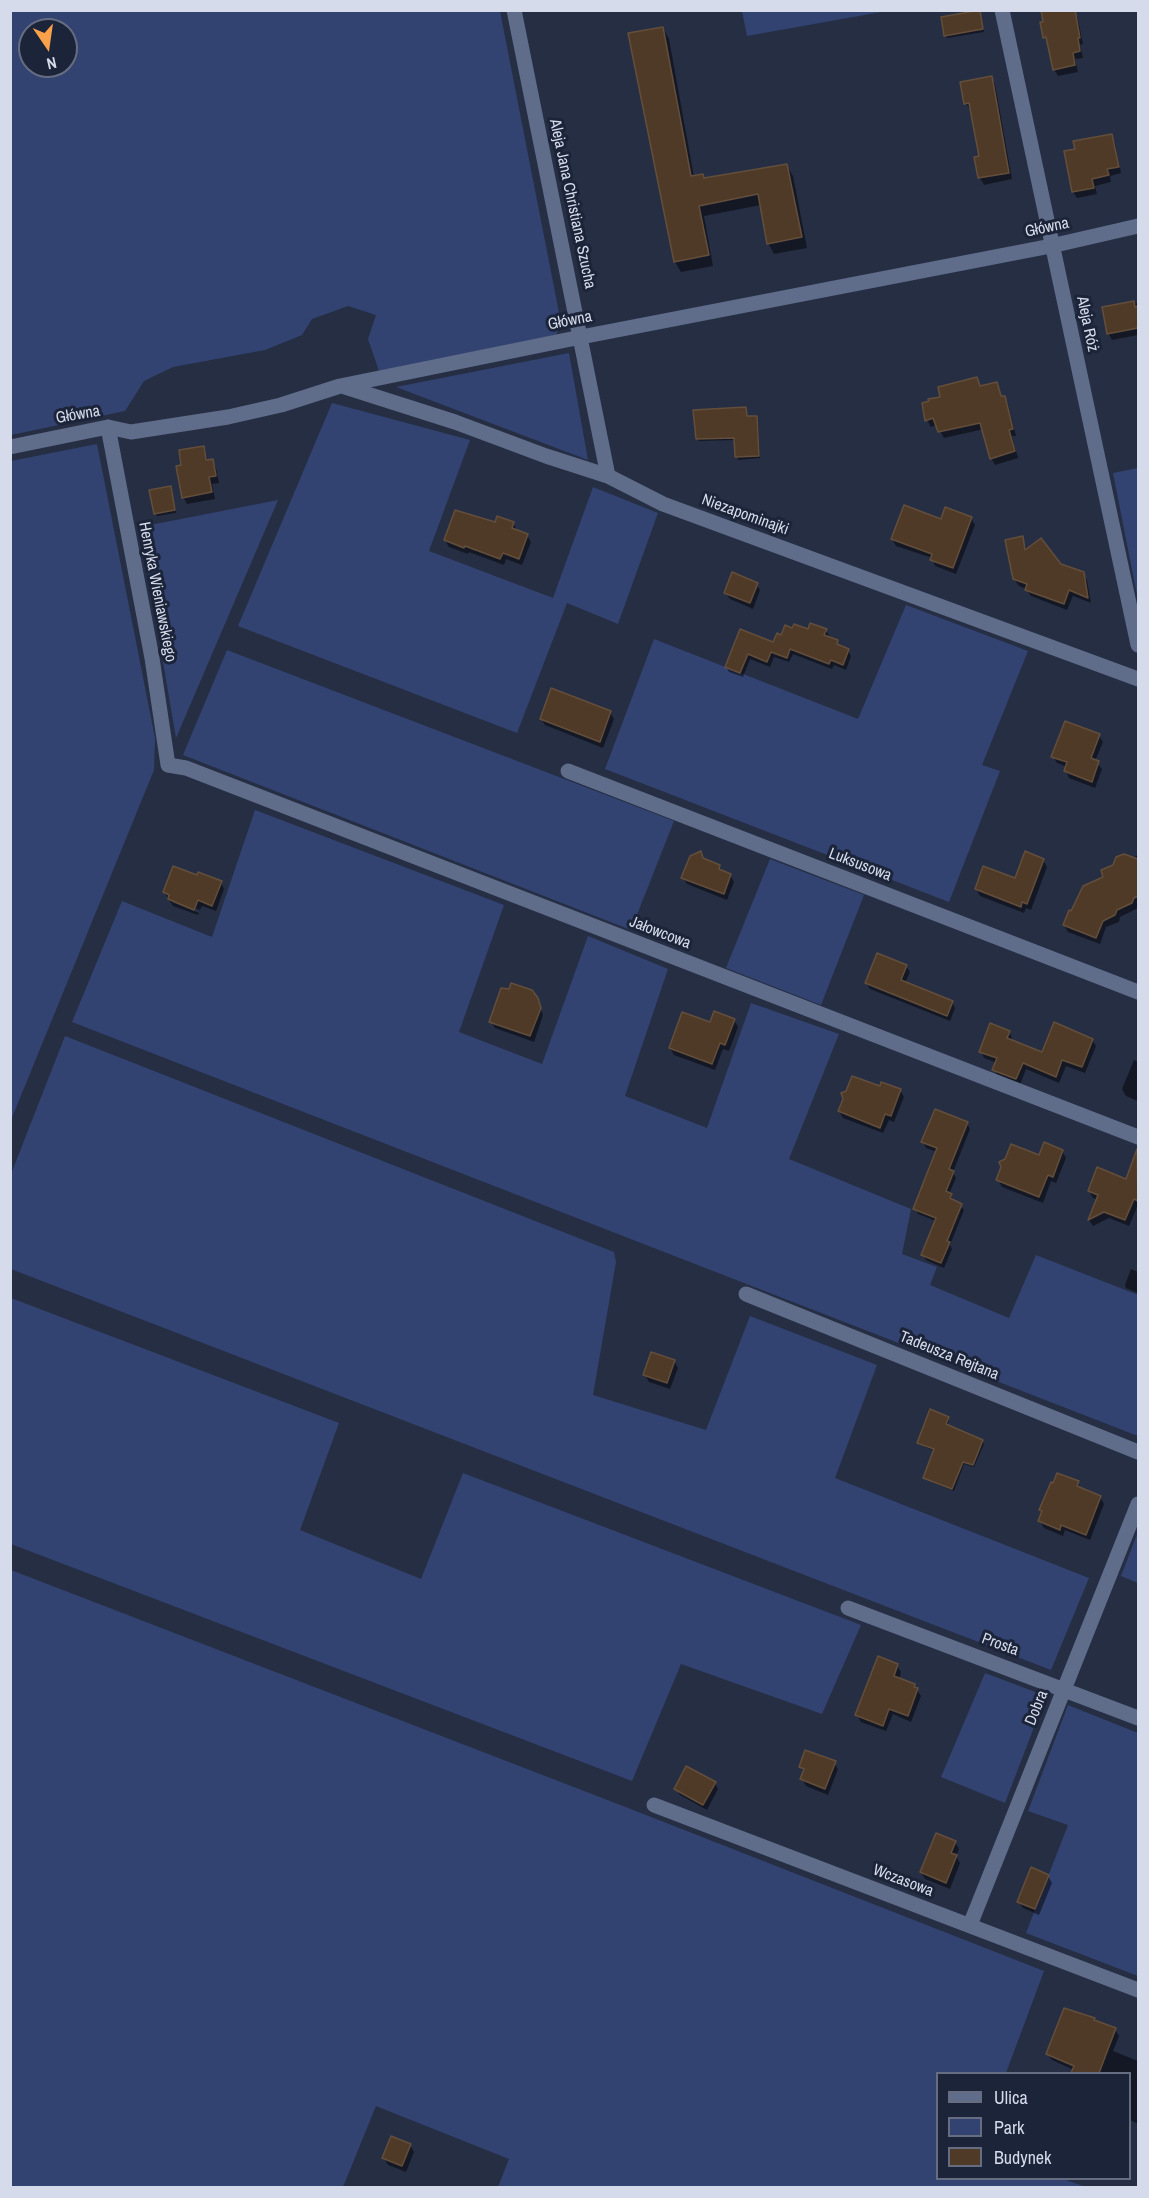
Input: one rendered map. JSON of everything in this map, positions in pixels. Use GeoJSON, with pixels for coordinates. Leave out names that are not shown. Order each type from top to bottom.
{"type":"FeatureCollection","features":[{"type":"Feature","properties":{"kind":"street","name":"Aleja Jana Christiana Szucha"},"geometry":{"type":"LineString","coordinates":[[514,10],[608,476]]}},
{"type":"Feature","properties":{"kind":"street","name":"Aleja Róż"},"geometry":{"type":"LineString","coordinates":[[1002,10],[1138,645]]}},
{"type":"Feature","properties":{"kind":"street","name":"Główna"},"geometry":{"type":"LineString","coordinates":[[10,447],[108,427],[131,432],[228,417],[281,405],[340,386],[1051,246],[1138,226]]}},
{"type":"Feature","properties":{"kind":"street","name":"Niezapominajki"},"geometry":{"type":"LineString","coordinates":[[340,386],[455,422],[608,476],[663,504],[1138,679]]}},
{"type":"Feature","properties":{"kind":"street","name":"Henryka Wieniawskiego"},"geometry":{"type":"LineString","coordinates":[[108,427],[152,658],[168,765]]}},
{"type":"Feature","properties":{"kind":"street","name":"Jałowcowa"},"geometry":{"type":"LineString","coordinates":[[168,765],[197,773],[1138,1137]]}},
{"type":"Feature","properties":{"kind":"street","name":"Luksusowa"},"geometry":{"type":"LineString","coordinates":[[568,771],[1138,992]]}},
{"type":"Feature","properties":{"kind":"street","name":"Tadeusza Rejtana"},"geometry":{"type":"LineString","coordinates":[[746,1294],[1138,1452]]}},
{"type":"Feature","properties":{"kind":"street","name":"Dobra"},"geometry":{"type":"LineString","coordinates":[[970,1925],[1138,1504]]}},
{"type":"Feature","properties":{"kind":"street","name":"Prosta"},"geometry":{"type":"LineString","coordinates":[[848,1608],[1138,1718]]}},
{"type":"Feature","properties":{"kind":"street","name":"Wczasowa"},"geometry":{"type":"LineString","coordinates":[[654,1805],[1138,1990]]}},
{"type":"Feature","properties":{"kind":"green space"},"geometry":{"type":"Polygon","coordinates":[[[881,10],[881,12],[747,36],[742,11],[881,10]]]}},
{"type":"Feature","properties":{"kind":"green space"},"geometry":{"type":"Polygon","coordinates":[[[11,11],[500,11],[561,323],[556,335],[379,371],[368,339],[376,315],[348,306],[312,319],[302,335],[265,350],[173,367],[144,381],[125,411],[11,435],[11,11]]]}},
{"type":"Feature","properties":{"kind":"green space"},"geometry":{"type":"Polygon","coordinates":[[[569,353],[588,460],[396,387],[569,353]]]}},
{"type":"Feature","properties":{"kind":"green space"},"geometry":{"type":"Polygon","coordinates":[[[332,403],[470,440],[429,551],[553,598],[593,487],[658,513],[618,624],[567,603],[517,733],[238,626],[332,403]]]}},
{"type":"Feature","properties":{"kind":"green space"},"geometry":{"type":"Polygon","coordinates":[[[97,444],[155,738],[154,770],[11,1120],[11,461],[97,444]]]}},
{"type":"Feature","properties":{"kind":"green space"},"geometry":{"type":"Polygon","coordinates":[[[1138,468],[1138,600],[1113,473],[1138,468]]]}},
{"type":"Feature","properties":{"kind":"green space"},"geometry":{"type":"Polygon","coordinates":[[[278,500],[176,738],[140,527],[278,500]]]}},
{"type":"Feature","properties":{"kind":"green space"},"geometry":{"type":"Polygon","coordinates":[[[906,605],[1028,651],[982,765],[1000,771],[949,902],[605,769],[654,639],[858,719],[906,605]]]}},
{"type":"Feature","properties":{"kind":"green space"},"geometry":{"type":"Polygon","coordinates":[[[227,650],[674,821],[631,930],[183,755],[227,650]]]}},
{"type":"Feature","properties":{"kind":"green space"},"geometry":{"type":"Polygon","coordinates":[[[255,810],[504,905],[459,1032],[542,1064],[588,936],[668,969],[625,1096],[707,1128],[751,1003],[839,1034],[789,1159],[911,1209],[902,1254],[937,1267],[930,1285],[1009,1318],[1036,1255],[1138,1295],[1138,1436],[72,1022],[122,901],[212,937],[255,810]]]}},
{"type":"Feature","properties":{"kind":"green space"},"geometry":{"type":"Polygon","coordinates":[[[770,859],[864,895],[821,1005],[726,968],[770,859]]]}},
{"type":"Feature","properties":{"kind":"green space"},"geometry":{"type":"Polygon","coordinates":[[[65,1036],[614,1252],[616,1262],[593,1395],[706,1430],[750,1316],[877,1365],[835,1478],[1089,1578],[1051,1670],[11,1269],[11,1174],[65,1036]]]}},
{"type":"Feature","properties":{"kind":"green space"},"geometry":{"type":"Polygon","coordinates":[[[11,1298],[339,1423],[300,1530],[421,1579],[463,1473],[861,1625],[822,1714],[681,1664],[632,1781],[11,1544],[11,1298]]]}},
{"type":"Feature","properties":{"kind":"green space"},"geometry":{"type":"Polygon","coordinates":[[[1138,1532],[1138,1583],[1121,1576],[1138,1532]]]}},
{"type":"Feature","properties":{"kind":"green space"},"geometry":{"type":"Polygon","coordinates":[[[11,1570],[1044,1971],[1006,2072],[936,2072],[936,2180],[1066,2180],[1086,2187],[498,2187],[509,2159],[376,2106],[343,2187],[11,2187],[11,1570]]]}},
{"type":"Feature","properties":{"kind":"green space"},"geometry":{"type":"Polygon","coordinates":[[[985,1673],[1046,1696],[1005,1803],[941,1777],[985,1673]]]}},
{"type":"Feature","properties":{"kind":"green space"},"geometry":{"type":"Polygon","coordinates":[[[1068,1705],[1138,1733],[1138,1976],[1026,1933],[1068,1825],[1028,1811],[1068,1705]]]}},
{"type":"Feature","properties":{"kind":"building"},"geometry":{"type":"Polygon","coordinates":[[[980,10],[983,29],[944,36],[941,17],[980,10]]]}},
{"type":"Feature","properties":{"kind":"building"},"geometry":{"type":"Polygon","coordinates":[[[1041,10],[1075,10],[1080,51],[1073,53],[1075,65],[1053,70],[1046,37],[1043,38],[1040,22],[1043,22],[1041,10]]]}},
{"type":"Feature","properties":{"kind":"building"},"geometry":{"type":"Polygon","coordinates":[[[663,27],[691,176],[703,174],[704,178],[787,164],[802,237],[767,244],[758,194],[699,206],[709,255],[674,262],[628,33],[663,27]]]}},
{"type":"Feature","properties":{"kind":"building"},"geometry":{"type":"Polygon","coordinates":[[[992,76],[1009,173],[978,178],[974,157],[979,156],[969,103],[964,104],[960,82],[992,76]]]}},
{"type":"Feature","properties":{"kind":"building"},"geometry":{"type":"Polygon","coordinates":[[[1112,134],[1119,167],[1107,169],[1109,175],[1092,179],[1094,188],[1072,192],[1064,151],[1075,149],[1073,141],[1112,134]]]}},
{"type":"Feature","properties":{"kind":"building"},"geometry":{"type":"Polygon","coordinates":[[[1134,301],[1135,307],[1138,306],[1138,328],[1107,334],[1102,307],[1134,301]]]}},
{"type":"Feature","properties":{"kind":"building"},"geometry":{"type":"Polygon","coordinates":[[[977,377],[980,386],[997,382],[1001,396],[1005,396],[1013,429],[1009,430],[1015,451],[990,459],[980,423],[938,432],[933,418],[925,421],[922,403],[929,401],[928,399],[940,397],[938,387],[977,377]]]}},
{"type":"Feature","properties":{"kind":"building"},"geometry":{"type":"Polygon","coordinates":[[[746,407],[747,416],[757,416],[759,456],[735,457],[734,438],[696,439],[693,410],[746,407]]]}},
{"type":"Feature","properties":{"kind":"building"},"geometry":{"type":"Polygon","coordinates":[[[204,446],[206,460],[213,459],[216,476],[209,477],[212,492],[182,498],[176,466],[181,465],[179,450],[204,446]]]}},
{"type":"Feature","properties":{"kind":"building"},"geometry":{"type":"Polygon","coordinates":[[[171,486],[175,510],[154,514],[149,490],[171,486]]]}},
{"type":"Feature","properties":{"kind":"building"},"geometry":{"type":"Polygon","coordinates":[[[904,505],[941,519],[945,507],[972,517],[953,568],[930,560],[932,554],[891,539],[904,505]]]}},
{"type":"Feature","properties":{"kind":"building"},"geometry":{"type":"Polygon","coordinates":[[[455,510],[495,522],[497,516],[514,522],[512,528],[528,534],[519,559],[503,553],[500,559],[444,540],[455,510]]]}},
{"type":"Feature","properties":{"kind":"building"},"geometry":{"type":"Polygon","coordinates":[[[1023,536],[1025,550],[1041,538],[1061,564],[1084,572],[1088,598],[1069,590],[1064,604],[1025,590],[1027,584],[1013,579],[1005,540],[1023,536]]]}},
{"type":"Feature","properties":{"kind":"building"},"geometry":{"type":"Polygon","coordinates":[[[732,572],[758,583],[750,603],[724,593],[732,572]]]}},
{"type":"Feature","properties":{"kind":"building"},"geometry":{"type":"Polygon","coordinates":[[[810,623],[827,629],[824,635],[838,640],[837,644],[849,649],[843,665],[831,660],[829,664],[790,649],[787,658],[771,652],[767,662],[748,654],[740,673],[725,667],[740,629],[773,642],[777,633],[781,635],[785,625],[792,628],[794,624],[808,629],[810,623]]]}},
{"type":"Feature","properties":{"kind":"building"},"geometry":{"type":"Polygon","coordinates":[[[551,688],[611,711],[600,742],[540,719],[551,688]]]}},
{"type":"Feature","properties":{"kind":"building"},"geometry":{"type":"Polygon","coordinates":[[[1065,721],[1100,734],[1091,758],[1099,761],[1092,782],[1064,771],[1067,762],[1051,757],[1065,721]]]}},
{"type":"Feature","properties":{"kind":"building"},"geometry":{"type":"Polygon","coordinates":[[[701,851],[703,858],[720,865],[719,869],[731,874],[724,894],[681,878],[690,856],[701,851]]]}},
{"type":"Feature","properties":{"kind":"building"},"geometry":{"type":"Polygon","coordinates":[[[1025,851],[1044,859],[1027,904],[1022,902],[1021,907],[975,889],[983,866],[1015,878],[1025,851]]]}},
{"type":"Feature","properties":{"kind":"building"},"geometry":{"type":"Polygon","coordinates":[[[1124,854],[1138,859],[1138,896],[1132,903],[1117,910],[1115,915],[1103,921],[1096,938],[1063,925],[1083,886],[1103,877],[1101,870],[1113,865],[1116,857],[1124,854]]]}},
{"type":"Feature","properties":{"kind":"building"},"geometry":{"type":"Polygon","coordinates":[[[173,866],[222,881],[212,906],[198,900],[194,910],[168,899],[169,895],[163,892],[173,866]]]}},
{"type":"Feature","properties":{"kind":"building"},"geometry":{"type":"Polygon","coordinates":[[[877,953],[907,965],[901,980],[953,1001],[947,1016],[865,983],[877,953]]]}},
{"type":"Feature","properties":{"kind":"building"},"geometry":{"type":"Polygon","coordinates":[[[511,983],[532,990],[538,998],[541,1008],[530,1036],[489,1022],[501,988],[509,989],[511,983]]]}},
{"type":"Feature","properties":{"kind":"building"},"geometry":{"type":"Polygon","coordinates":[[[714,1011],[735,1019],[725,1045],[720,1043],[712,1064],[669,1048],[682,1012],[710,1022],[714,1011]]]}},
{"type":"Feature","properties":{"kind":"building"},"geometry":{"type":"Polygon","coordinates":[[[1054,1022],[1093,1039],[1082,1067],[1062,1060],[1056,1077],[1023,1063],[1016,1079],[992,1070],[997,1058],[979,1052],[990,1023],[1010,1031],[1007,1038],[1042,1052],[1054,1022]]]}},
{"type":"Feature","properties":{"kind":"building"},"geometry":{"type":"Polygon","coordinates":[[[852,1076],[880,1086],[881,1082],[901,1089],[891,1116],[885,1114],[880,1128],[838,1111],[843,1099],[841,1093],[846,1091],[852,1076]]]}},
{"type":"Feature","properties":{"kind":"building"},"geometry":{"type":"Polygon","coordinates":[[[935,1109],[968,1122],[949,1169],[954,1171],[946,1191],[952,1194],[950,1198],[962,1204],[941,1263],[921,1255],[936,1218],[913,1209],[937,1148],[921,1142],[935,1109]]]}},
{"type":"Feature","properties":{"kind":"building"},"geometry":{"type":"Polygon","coordinates":[[[1044,1142],[1063,1150],[1053,1177],[1048,1175],[1039,1197],[996,1180],[1001,1167],[999,1162],[1005,1159],[1011,1144],[1039,1155],[1044,1142]]]}},
{"type":"Feature","properties":{"kind":"building"},"geometry":{"type":"Polygon","coordinates":[[[1137,1149],[1138,1201],[1134,1199],[1125,1220],[1104,1212],[1088,1220],[1098,1195],[1088,1191],[1097,1167],[1126,1179],[1137,1149]]]}},
{"type":"Feature","properties":{"kind":"building"},"geometry":{"type":"Polygon","coordinates":[[[651,1352],[675,1360],[667,1383],[643,1375],[651,1352]]]}},
{"type":"Feature","properties":{"kind":"building"},"geometry":{"type":"Polygon","coordinates":[[[930,1409],[949,1417],[946,1424],[983,1440],[973,1465],[963,1462],[952,1489],[923,1478],[934,1449],[917,1443],[930,1409]]]}},
{"type":"Feature","properties":{"kind":"building"},"geometry":{"type":"Polygon","coordinates":[[[1057,1473],[1079,1481],[1077,1486],[1101,1496],[1086,1535],[1061,1525],[1060,1530],[1038,1521],[1042,1511],[1039,1510],[1057,1473]]]}},
{"type":"Feature","properties":{"kind":"building"},"geometry":{"type":"Polygon","coordinates":[[[878,1656],[898,1664],[894,1676],[915,1684],[914,1687],[918,1688],[908,1716],[889,1709],[883,1726],[855,1715],[878,1656]]]}},
{"type":"Feature","properties":{"kind":"building"},"geometry":{"type":"Polygon","coordinates":[[[805,1750],[836,1761],[825,1789],[800,1779],[804,1769],[799,1767],[805,1750]]]}},
{"type":"Feature","properties":{"kind":"building"},"geometry":{"type":"Polygon","coordinates":[[[686,1766],[716,1782],[703,1805],[674,1789],[686,1766]]]}},
{"type":"Feature","properties":{"kind":"building"},"geometry":{"type":"Polygon","coordinates":[[[936,1833],[956,1841],[951,1853],[957,1855],[946,1883],[920,1872],[936,1833]]]}},
{"type":"Feature","properties":{"kind":"building"},"geometry":{"type":"Polygon","coordinates":[[[1031,1867],[1049,1875],[1035,1909],[1017,1902],[1031,1867]]]}},
{"type":"Feature","properties":{"kind":"building"},"geometry":{"type":"Polygon","coordinates":[[[1064,2008],[1116,2028],[1099,2072],[1071,2072],[1074,2066],[1046,2054],[1064,2008]]]}},
{"type":"Feature","properties":{"kind":"building"},"geometry":{"type":"Polygon","coordinates":[[[391,2136],[411,2144],[402,2166],[382,2158],[391,2136]]]}}]}
